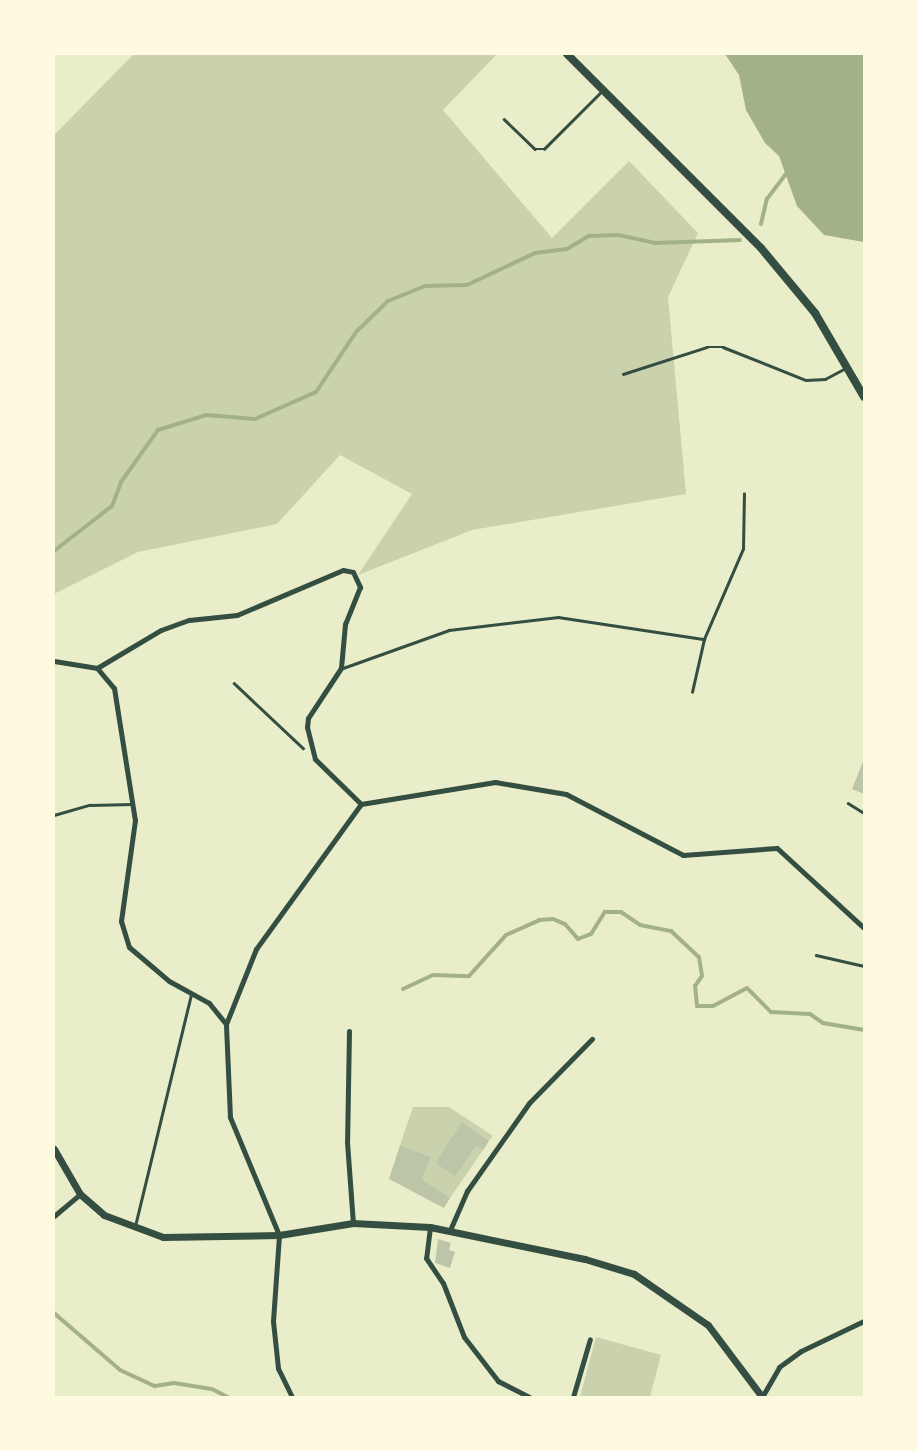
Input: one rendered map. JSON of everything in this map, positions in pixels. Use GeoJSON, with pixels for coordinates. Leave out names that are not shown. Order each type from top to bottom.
{"type":"FeatureCollection","features":[{"type":"Feature","properties":{"kind":"main road"},"geometry":{"type":"LineString","coordinates":[[567,54],[601,92],[761,248],[815,313],[864,397]]}},
{"type":"Feature","properties":{"kind":"street"},"geometry":{"type":"LineString","coordinates":[[54,661],[97,668],[161,630],[189,620],[237,616],[348,569],[359,578],[360,587],[345,624],[341,668],[308,718],[308,742],[315,759],[361,804]]}},
{"type":"Feature","properties":{"kind":"street"},"geometry":{"type":"LineString","coordinates":[[97,668],[114,688],[133,804],[121,921],[124,937],[147,966],[191,994],[208,1002],[226,1024]]}},
{"type":"Feature","properties":{"kind":"street"},"geometry":{"type":"LineString","coordinates":[[292,1397],[278,1368],[273,1321],[279,1235],[230,1117],[226,1024],[256,949],[361,804],[496,782],[566,794],[683,855],[707,856],[777,848],[864,928]]}},
{"type":"Feature","properties":{"kind":"street"},"geometry":{"type":"LineString","coordinates":[[349,1031],[347,1142],[353,1223]]}},
{"type":"Feature","properties":{"kind":"street"},"geometry":{"type":"LineString","coordinates":[[450,1230],[467,1191],[529,1103],[592,1039]]}},
{"type":"Feature","properties":{"kind":"street"},"geometry":{"type":"LineString","coordinates":[[54,1149],[80,1194],[104,1215],[134,1229],[163,1237],[207,1240],[279,1235],[353,1223],[430,1227],[585,1259],[657,1286],[708,1324],[762,1397],[779,1367],[801,1350],[864,1322]]}},
{"type":"Feature","properties":{"kind":"street"},"geometry":{"type":"LineString","coordinates":[[54,1216],[80,1194]]}},
{"type":"Feature","properties":{"kind":"street"},"geometry":{"type":"LineString","coordinates":[[430,1227],[426,1258],[443,1283],[469,1344],[498,1381],[530,1397]]}},
{"type":"Feature","properties":{"kind":"street"},"geometry":{"type":"LineString","coordinates":[[574,1397],[590,1339]]}},
{"type":"Feature","properties":{"kind":"lane"},"geometry":{"type":"LineString","coordinates":[[504,119],[535,148],[544,149],[601,92]]}},
{"type":"Feature","properties":{"kind":"lane"},"geometry":{"type":"LineString","coordinates":[[623,374],[706,347],[722,347],[806,380],[825,379],[848,368]]}},
{"type":"Feature","properties":{"kind":"lane"},"geometry":{"type":"LineString","coordinates":[[692,692],[704,639],[743,549],[744,494]]}},
{"type":"Feature","properties":{"kind":"lane"},"geometry":{"type":"LineString","coordinates":[[341,668],[449,630],[558,617],[704,639]]}},
{"type":"Feature","properties":{"kind":"lane"},"geometry":{"type":"LineString","coordinates":[[848,803],[864,813]]}},
{"type":"Feature","properties":{"kind":"lane"},"geometry":{"type":"LineString","coordinates":[[54,815],[90,805],[133,804]]}},
{"type":"Feature","properties":{"kind":"lane"},"geometry":{"type":"LineString","coordinates":[[816,955],[864,966]]}},
{"type":"Feature","properties":{"kind":"lane"},"geometry":{"type":"LineString","coordinates":[[134,1229],[191,994]]}},
{"type":"Feature","properties":{"kind":"path"},"geometry":{"type":"LineString","coordinates":[[234,683],[315,759]]}},
{"type":"Feature","properties":{"kind":"shaded area"},"geometry":{"type":"Polygon","coordinates":[[[134,54],[497,54],[443,110],[552,238],[629,161],[698,233],[668,297],[686,494],[472,530],[358,575],[412,494],[340,455],[277,524],[138,552],[54,594],[54,135],[134,54]]]}},
{"type":"Feature","properties":{"kind":"shaded area"},"geometry":{"type":"Polygon","coordinates":[[[725,54],[864,54],[864,242],[824,235],[797,206],[779,156],[765,143],[746,110],[739,75],[725,54]]]}},
{"type":"Feature","properties":{"kind":"shaded area"},"geometry":{"type":"Polygon","coordinates":[[[413,1107],[449,1107],[493,1136],[489,1141],[463,1123],[435,1163],[455,1177],[476,1146],[483,1150],[450,1198],[422,1179],[431,1157],[400,1145],[413,1107]]]}},
{"type":"Feature","properties":{"kind":"shaded area"},"geometry":{"type":"Polygon","coordinates":[[[596,1337],[661,1355],[650,1397],[580,1397],[596,1337]]]}},
{"type":"Feature","properties":{"kind":"building"},"geometry":{"type":"Polygon","coordinates":[[[864,759],[864,794],[852,789],[864,759]]]}},
{"type":"Feature","properties":{"kind":"building"},"geometry":{"type":"Polygon","coordinates":[[[462,1122],[489,1141],[483,1150],[476,1146],[455,1177],[435,1163],[462,1122]]]}},
{"type":"Feature","properties":{"kind":"building"},"geometry":{"type":"Polygon","coordinates":[[[400,1145],[431,1157],[422,1179],[450,1198],[444,1208],[389,1179],[400,1145]]]}},
{"type":"Feature","properties":{"kind":"building"},"geometry":{"type":"Polygon","coordinates":[[[438,1239],[451,1243],[449,1250],[455,1252],[450,1268],[435,1263],[438,1239]]]}},
{"type":"Feature","properties":{"kind":"waterway"},"geometry":{"type":"LineString","coordinates":[[761,224],[767,199],[787,172]]}},
{"type":"Feature","properties":{"kind":"waterway"},"geometry":{"type":"LineString","coordinates":[[54,551],[112,506],[121,482],[158,430],[206,415],[255,419],[316,392],[356,332],[388,301],[425,286],[467,285],[535,253],[567,249],[589,236],[618,235],[655,243],[740,240]]}},
{"type":"Feature","properties":{"kind":"waterway"},"geometry":{"type":"LineString","coordinates":[[403,989],[433,975],[469,976],[506,935],[539,920],[553,919],[565,924],[578,939],[591,934],[605,912],[621,912],[640,925],[671,931],[699,957],[702,976],[695,986],[697,1006],[713,1006],[747,988],[771,1012],[810,1014],[823,1023],[864,1030]]}},
{"type":"Feature","properties":{"kind":"waterway"},"geometry":{"type":"LineString","coordinates":[[54,1313],[120,1370],[155,1386],[174,1383],[212,1389],[228,1397]]}}]}
